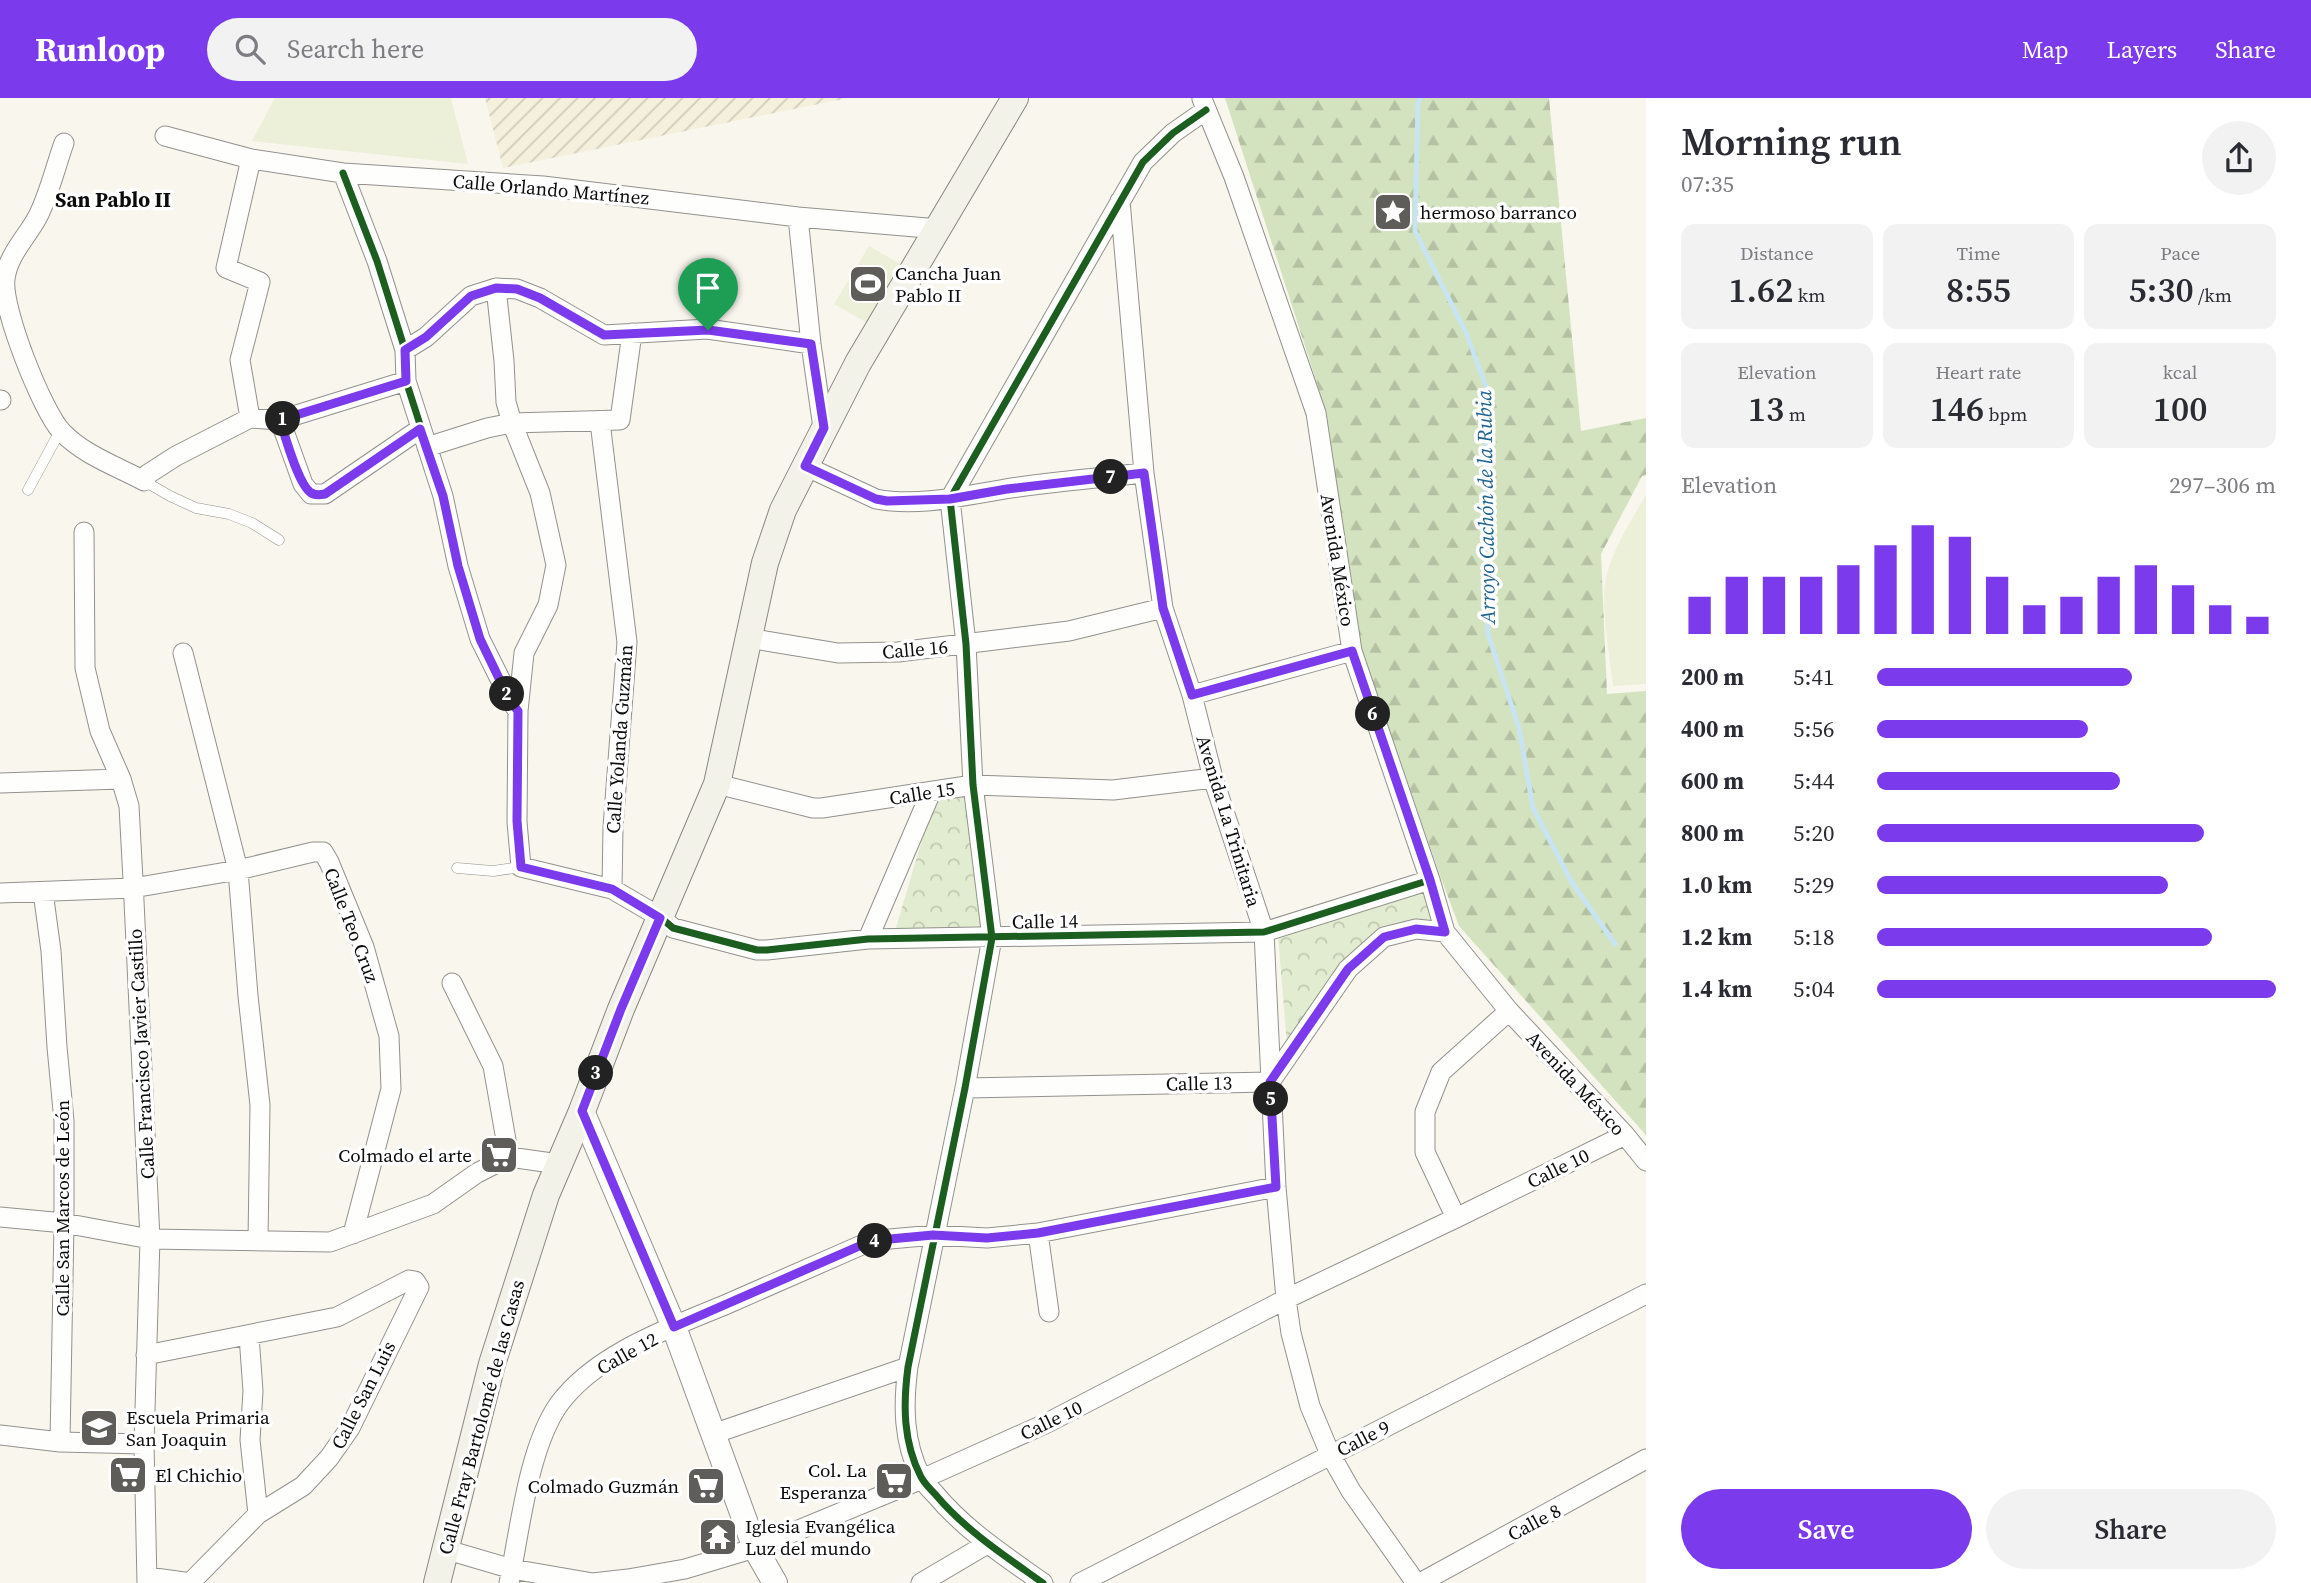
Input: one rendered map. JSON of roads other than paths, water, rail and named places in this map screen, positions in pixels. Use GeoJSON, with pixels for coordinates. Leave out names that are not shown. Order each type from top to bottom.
{"type":"FeatureCollection","features":[{"type":"Feature","properties":{"kind":"main road","name":"Calle Fray Bartolomé de las Casas"},"geometry":{"type":"LineString","coordinates":[[437,1583],[492,1364],[546,1195],[621,1009],[717,784],[765,564],[783,510],[858,363],[1015,98]]}},
{"type":"Feature","properties":{"kind":"street"},"geometry":{"type":"LineString","coordinates":[[1043,1583],[987,1544],[948,1510],[922,1479],[910,1449],[906,1428],[904,1397],[908,1367],[965,1088],[992,938],[973,785],[966,644],[950,499],[1143,162],[1204,104]]}},
{"type":"Feature","properties":{"kind":"street","name":"Avenida México"},"geometry":{"type":"LineString","coordinates":[[1204,104],[1234,177],[1316,413],[1352,651],[1445,932],[1508,1011],[1625,1135],[1646,1161]]}},
{"type":"Feature","properties":{"kind":"street","name":"Calle Orlando Martínez"},"geometry":{"type":"LineString","coordinates":[[165,136],[251,159],[343,173],[543,186],[799,217],[939,229]]}},
{"type":"Feature","properties":{"kind":"street"},"geometry":{"type":"LineString","coordinates":[[64,142],[37,217],[17,246],[5,279],[9,307],[26,363],[61,431],[80,448],[144,481],[148,474],[176,456],[250,418],[280,420],[406,381]]}},
{"type":"Feature","properties":{"kind":"street"},"geometry":{"type":"LineString","coordinates":[[250,418],[240,360],[260,282],[226,268],[251,159]]}},
{"type":"Feature","properties":{"kind":"street"},"geometry":{"type":"LineString","coordinates":[[343,173],[377,261],[405,350],[406,381],[443,496],[458,566],[480,639],[510,701],[518,711]]}},
{"type":"Feature","properties":{"kind":"street","name":"Avenida La Trinitaria"},"geometry":{"type":"LineString","coordinates":[[1120,201],[1144,473],[1163,608],[1192,695],[1213,778],[1264,932],[1276,1187],[1286,1299],[1299,1367],[1310,1406],[1330,1454],[1350,1491],[1418,1583]]}},
{"type":"Feature","properties":{"kind":"street"},"geometry":{"type":"LineString","coordinates":[[799,217],[811,344],[824,428]]}},
{"type":"Feature","properties":{"kind":"street"},"geometry":{"type":"LineString","coordinates":[[405,350],[426,337],[471,296],[496,288],[517,289],[540,298],[604,335],[708,330],[811,344]]}},
{"type":"Feature","properties":{"kind":"street"},"geometry":{"type":"LineString","coordinates":[[496,288],[506,402],[540,493],[556,565],[548,605],[524,653],[518,711],[517,821],[521,867]]}},
{"type":"Feature","properties":{"kind":"street"},"geometry":{"type":"LineString","coordinates":[[280,420],[303,484],[311,494],[325,494],[424,438],[512,423],[620,420],[632,333]]}},
{"type":"Feature","properties":{"kind":"street","name":"Calle Yolanda Guzmán"},"geometry":{"type":"LineString","coordinates":[[600,422],[627,642],[613,827],[612,889]]}},
{"type":"Feature","properties":{"kind":"street"},"geometry":{"type":"LineString","coordinates":[[805,466],[876,499],[887,501],[950,499],[1007,489],[1144,473]]}},
{"type":"Feature","properties":{"kind":"street","name":"Calle Francisco Javier Castillo"},"geometry":{"type":"LineString","coordinates":[[85,532],[85,668],[100,731],[121,779],[129,807],[134,888],[150,1239],[144,1444],[147,1580]]}},
{"type":"Feature","properties":{"kind":"street","name":"Calle 16"},"geometry":{"type":"LineString","coordinates":[[748,638],[838,653],[898,652],[1069,631],[1163,608]]}},
{"type":"Feature","properties":{"kind":"street"},"geometry":{"type":"LineString","coordinates":[[1192,695],[1352,651]]}},
{"type":"Feature","properties":{"kind":"street"},"geometry":{"type":"LineString","coordinates":[[183,653],[238,870],[260,1105],[258,1241]]}},
{"type":"Feature","properties":{"kind":"street","name":"Calle 15"},"geometry":{"type":"LineString","coordinates":[[717,784],[813,808],[973,785],[1113,790],[1213,778]]}},
{"type":"Feature","properties":{"kind":"street"},"geometry":{"type":"LineString","coordinates":[[0,783],[121,779]]}},
{"type":"Feature","properties":{"kind":"street"},"geometry":{"type":"LineString","coordinates":[[867,939],[931,792]]}},
{"type":"Feature","properties":{"kind":"street","name":"Calle Teo Cruz"},"geometry":{"type":"LineString","coordinates":[[0,893],[134,888],[323,852],[364,947],[389,1036],[391,1089],[353,1234]]}},
{"type":"Feature","properties":{"kind":"street","name":"Calle 14"},"geometry":{"type":"LineString","coordinates":[[521,867],[612,889],[673,928],[757,950],[867,939],[1264,932],[1430,880]]}},
{"type":"Feature","properties":{"kind":"street","name":"Calle San Marcos de León"},"geometry":{"type":"LineString","coordinates":[[43,891],[51,951],[64,1121],[60,1442]]}},
{"type":"Feature","properties":{"kind":"street"},"geometry":{"type":"LineString","coordinates":[[1270,1082],[1348,969],[1384,937],[1416,929],[1445,932]]}},
{"type":"Feature","properties":{"kind":"street"},"geometry":{"type":"LineString","coordinates":[[452,983],[493,1066],[509,1157]]}},
{"type":"Feature","properties":{"kind":"street"},"geometry":{"type":"LineString","coordinates":[[1456,1219],[1425,1152],[1425,1112],[1441,1072],[1508,1011]]}},
{"type":"Feature","properties":{"kind":"street","name":"Calle 13"},"geometry":{"type":"LineString","coordinates":[[965,1088],[1270,1082]]}},
{"type":"Feature","properties":{"kind":"street"},"geometry":{"type":"LineString","coordinates":[[582,1111],[674,1327],[755,1548],[775,1583]]}},
{"type":"Feature","properties":{"kind":"street","name":"Calle 10"},"geometry":{"type":"LineString","coordinates":[[444,1549],[510,1576],[593,1583],[685,1569],[755,1548],[922,1479],[1047,1423],[1286,1299],[1625,1135]]}},
{"type":"Feature","properties":{"kind":"street"},"geometry":{"type":"LineString","coordinates":[[0,1217],[64,1223],[150,1239],[330,1242],[433,1204],[477,1173],[509,1157],[559,1164]]}},
{"type":"Feature","properties":{"kind":"street","name":"Calle 12"},"geometry":{"type":"LineString","coordinates":[[510,1576],[535,1453],[559,1405],[576,1385],[602,1363],[674,1327],[864,1244],[879,1240],[933,1235],[987,1238],[1038,1233],[1276,1187]]}},
{"type":"Feature","properties":{"kind":"street"},"geometry":{"type":"LineString","coordinates":[[1038,1233],[1049,1312]]}},
{"type":"Feature","properties":{"kind":"street","name":"Calle San Luis"},"geometry":{"type":"LineString","coordinates":[[190,1583],[258,1514],[303,1486],[329,1458],[350,1428],[418,1286],[415,1281],[409,1280],[337,1317],[249,1336]]}},
{"type":"Feature","properties":{"kind":"street","name":"Calle 9"},"geometry":{"type":"LineString","coordinates":[[1080,1583],[1646,1294]]}},
{"type":"Feature","properties":{"kind":"street"},"geometry":{"type":"LineString","coordinates":[[146,1355],[249,1336],[253,1391],[250,1440],[258,1514]]}},
{"type":"Feature","properties":{"kind":"street"},"geometry":{"type":"LineString","coordinates":[[713,1434],[908,1367]]}},
{"type":"Feature","properties":{"kind":"street"},"geometry":{"type":"LineString","coordinates":[[0,1435],[60,1442],[144,1444]]}},
{"type":"Feature","properties":{"kind":"street","name":"Calle 8"},"geometry":{"type":"LineString","coordinates":[[1418,1583],[1646,1459]]}},
{"type":"Feature","properties":{"kind":"street"},"geometry":{"type":"LineString","coordinates":[[921,1583],[987,1544]]}},
{"type":"Feature","properties":{"kind":"street"},"geometry":{"type":"LineString","coordinates":[[147,1580],[190,1583]]}},
{"type":"Feature","properties":{"kind":"lane"},"geometry":{"type":"LineString","coordinates":[[28,490],[61,431]]}},
{"type":"Feature","properties":{"kind":"lane"},"geometry":{"type":"LineString","coordinates":[[144,481],[196,508],[229,514],[252,523],[279,540]]}},
{"type":"Feature","properties":{"kind":"lane"},"geometry":{"type":"LineString","coordinates":[[457,868],[493,871],[521,867]]}},
{"type":"Feature","properties":{"kind":"waterway","name":"Arroyo Cachón de la Rubia"},"geometry":{"type":"LineString","coordinates":[[1420,98],[1415,231],[1467,335],[1488,392],[1484,521],[1488,634],[1519,728],[1533,808],[1571,881],[1615,944]]}},
{"type":"Feature","properties":{"kind":"place","name":"hermoso barranco"},"geometry":{"type":"Point","coordinates":[1393,212]}},
{"type":"Feature","properties":{"kind":"place","name":"Cancha Juan Pablo II"},"geometry":{"type":"Point","coordinates":[868,284]}},
{"type":"Feature","properties":{"kind":"place","name":"Colmado el arte"},"geometry":{"type":"Point","coordinates":[499,1155]}},
{"type":"Feature","properties":{"kind":"place","name":"Escuela Primaria San Joaquin"},"geometry":{"type":"Point","coordinates":[99,1428]}},
{"type":"Feature","properties":{"kind":"place","name":"El Chichio"},"geometry":{"type":"Point","coordinates":[128,1475]}},
{"type":"Feature","properties":{"kind":"place","name":"Col. La Esperanza"},"geometry":{"type":"Point","coordinates":[894,1481]}},
{"type":"Feature","properties":{"kind":"place","name":"Colmado Guzmán"},"geometry":{"type":"Point","coordinates":[706,1486]}},
{"type":"Feature","properties":{"kind":"place","name":"Iglesia Evangélica Luz del mundo"},"geometry":{"type":"Point","coordinates":[718,1537]}},
{"type":"Feature","properties":{"kind":"district","name":"San Pablo II"},"geometry":{"type":"Point","coordinates":[113,200]}}]}
